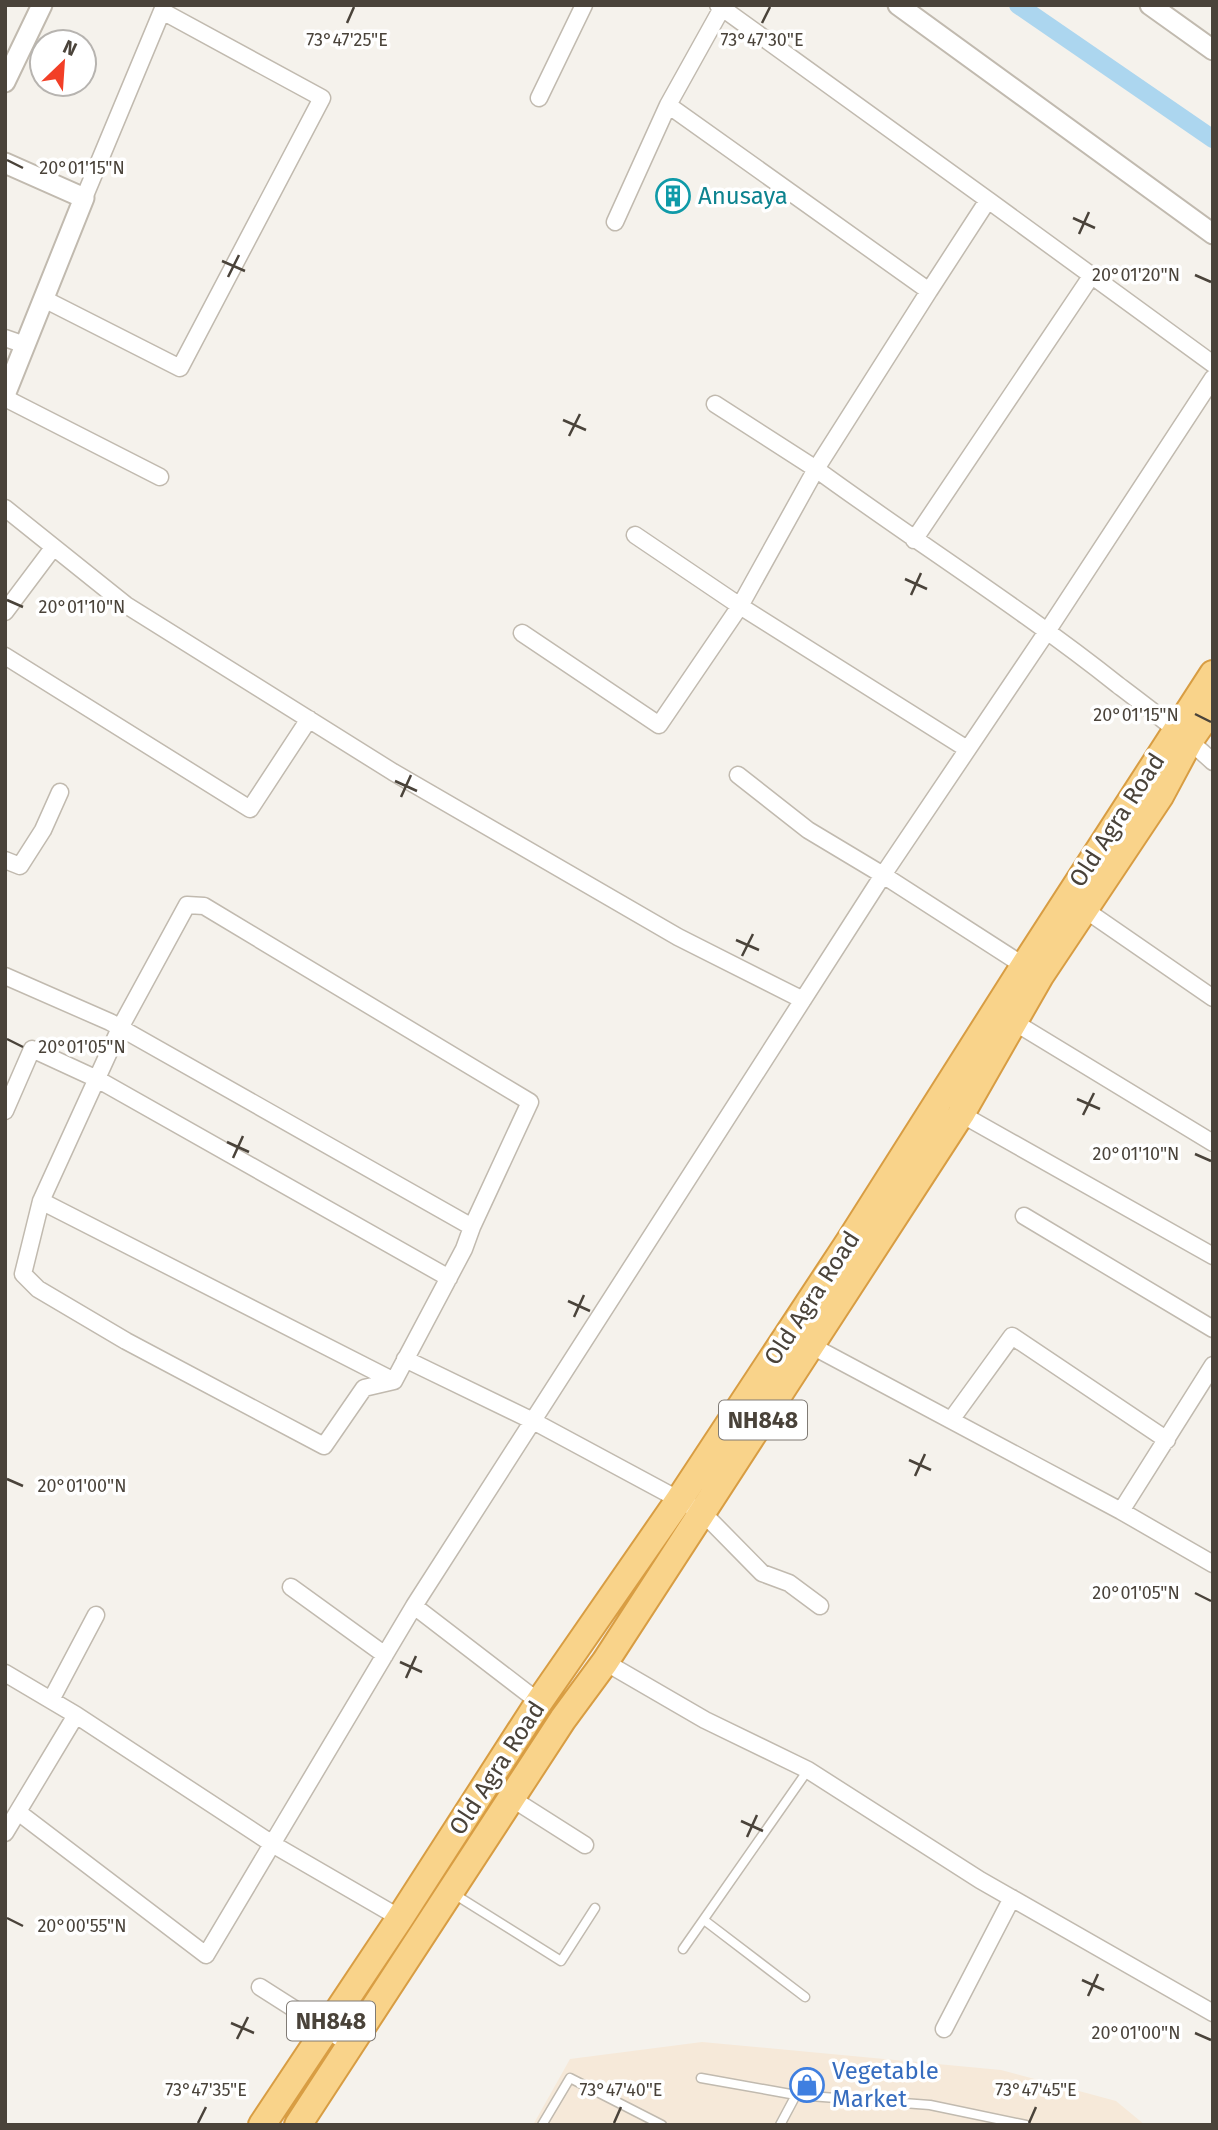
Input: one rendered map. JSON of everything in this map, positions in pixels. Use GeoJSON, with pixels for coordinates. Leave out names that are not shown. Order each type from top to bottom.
{"type":"FeatureCollection","features":[{"type":"Feature","properties":{"kind":"highway","name":"Old Agra Road"},"geometry":{"type":"LineString","coordinates":[[262,2125],[539,1702],[679,1500],[1032,971],[1183,735],[1213,674]]}},
{"type":"Feature","properties":{"kind":"highway","name":"NH848"},"geometry":{"type":"LineString","coordinates":[[298,2125],[563,1718],[605,1662],[961,1114],[1014,1022],[1032,971],[1084,909],[1160,796],[1183,735],[1213,707]]}},
{"type":"Feature","properties":{"kind":"highway"},"geometry":{"type":"LineString","coordinates":[[579,1645],[605,1662]]}},
{"type":"Feature","properties":{"kind":"street"},"geometry":{"type":"LineString","coordinates":[[5,82],[42,5]]}},
{"type":"Feature","properties":{"kind":"street"},"geometry":{"type":"LineString","coordinates":[[539,98],[584,5]]}},
{"type":"Feature","properties":{"kind":"street"},"geometry":{"type":"LineString","coordinates":[[898,5],[1213,234]]}},
{"type":"Feature","properties":{"kind":"street"},"geometry":{"type":"LineString","coordinates":[[1150,5],[1213,50]]}},
{"type":"Feature","properties":{"kind":"street"},"geometry":{"type":"LineString","coordinates":[[615,222],[668,105],[720,7],[1213,364]]}},
{"type":"Feature","properties":{"kind":"street"},"geometry":{"type":"LineString","coordinates":[[44,299],[180,368],[322,98],[162,12],[85,198],[25,345],[5,396],[160,477]]}},
{"type":"Feature","properties":{"kind":"street"},"geometry":{"type":"LineString","coordinates":[[668,105],[929,291]]}},
{"type":"Feature","properties":{"kind":"street"},"geometry":{"type":"LineString","coordinates":[[5,163],[85,198]]}},
{"type":"Feature","properties":{"kind":"street"},"geometry":{"type":"LineString","coordinates":[[522,633],[659,725],[740,606],[816,469],[988,200]]}},
{"type":"Feature","properties":{"kind":"street"},"geometry":{"type":"LineString","coordinates":[[914,540],[1092,275]]}},
{"type":"Feature","properties":{"kind":"street"},"geometry":{"type":"LineString","coordinates":[[5,338],[25,345]]}},
{"type":"Feature","properties":{"kind":"street"},"geometry":{"type":"LineString","coordinates":[[18,1812],[206,1955],[414,1606],[884,875],[1213,378]]}},
{"type":"Feature","properties":{"kind":"street"},"geometry":{"type":"LineString","coordinates":[[715,404],[816,469],[914,540],[1048,630],[1183,735],[1213,762]]}},
{"type":"Feature","properties":{"kind":"street"},"geometry":{"type":"LineString","coordinates":[[5,508],[126,605],[393,772],[678,937],[803,1000]]}},
{"type":"Feature","properties":{"kind":"street"},"geometry":{"type":"LineString","coordinates":[[635,535],[740,606],[968,749]]}},
{"type":"Feature","properties":{"kind":"street"},"geometry":{"type":"LineString","coordinates":[[5,612],[53,548]]}},
{"type":"Feature","properties":{"kind":"street"},"geometry":{"type":"LineString","coordinates":[[5,656],[250,809],[309,719]]}},
{"type":"Feature","properties":{"kind":"street"},"geometry":{"type":"LineString","coordinates":[[738,775],[808,830],[884,875],[1032,971]]}},
{"type":"Feature","properties":{"kind":"street"},"geometry":{"type":"LineString","coordinates":[[5,860],[20,866],[43,831],[60,792]]}},
{"type":"Feature","properties":{"kind":"street"},"geometry":{"type":"LineString","coordinates":[[187,905],[204,906],[530,1102],[464,1249],[394,1381],[364,1388],[324,1446],[126,1341],[38,1289],[23,1274],[41,1201],[120,1028],[187,905]]}},
{"type":"Feature","properties":{"kind":"street"},"geometry":{"type":"LineString","coordinates":[[1084,909],[1213,998]]}},
{"type":"Feature","properties":{"kind":"street"},"geometry":{"type":"LineString","coordinates":[[5,976],[120,1028],[472,1227]]}},
{"type":"Feature","properties":{"kind":"street"},"geometry":{"type":"LineString","coordinates":[[1014,1022],[1213,1143]]}},
{"type":"Feature","properties":{"kind":"street"},"geometry":{"type":"LineString","coordinates":[[5,1111],[32,1049],[97,1079],[449,1278]]}},
{"type":"Feature","properties":{"kind":"street"},"geometry":{"type":"LineString","coordinates":[[961,1114],[1213,1256]]}},
{"type":"Feature","properties":{"kind":"street"},"geometry":{"type":"LineString","coordinates":[[41,1201],[394,1381]]}},
{"type":"Feature","properties":{"kind":"street"},"geometry":{"type":"LineString","coordinates":[[1024,1216],[1213,1329]]}},
{"type":"Feature","properties":{"kind":"street"},"geometry":{"type":"LineString","coordinates":[[951,1420],[1012,1336],[1167,1440]]}},
{"type":"Feature","properties":{"kind":"street"},"geometry":{"type":"LineString","coordinates":[[812,1346],[1121,1511],[1213,1564]]}},
{"type":"Feature","properties":{"kind":"street"},"geometry":{"type":"LineString","coordinates":[[405,1359],[533,1421],[702,1513],[762,1573],[789,1583],[820,1606]]}},
{"type":"Feature","properties":{"kind":"street"},"geometry":{"type":"LineString","coordinates":[[1121,1511],[1213,1365]]}},
{"type":"Feature","properties":{"kind":"street"},"geometry":{"type":"LineString","coordinates":[[291,1587],[385,1655]]}},
{"type":"Feature","properties":{"kind":"street"},"geometry":{"type":"LineString","coordinates":[[414,1606],[539,1702]]}},
{"type":"Feature","properties":{"kind":"street"},"geometry":{"type":"LineString","coordinates":[[51,1700],[96,1615]]}},
{"type":"Feature","properties":{"kind":"street"},"geometry":{"type":"LineString","coordinates":[[605,1662],[705,1720],[808,1770],[1012,1898],[1213,2013]]}},
{"type":"Feature","properties":{"kind":"street"},"geometry":{"type":"LineString","coordinates":[[5,1673],[76,1715],[274,1845],[400,1918]]}},
{"type":"Feature","properties":{"kind":"street"},"geometry":{"type":"LineString","coordinates":[[5,1833],[76,1715]]}},
{"type":"Feature","properties":{"kind":"street"},"geometry":{"type":"LineString","coordinates":[[511,1798],[586,1845]]}},
{"type":"Feature","properties":{"kind":"street"},"geometry":{"type":"LineString","coordinates":[[944,2029],[1012,1898]]}},
{"type":"Feature","properties":{"kind":"street"},"geometry":{"type":"LineString","coordinates":[[260,1987],[351,2045]]}},
{"type":"Feature","properties":{"kind":"lane"},"geometry":{"type":"LineString","coordinates":[[683,1949],[808,1770]]}},
{"type":"Feature","properties":{"kind":"lane"},"geometry":{"type":"LineString","coordinates":[[449,1891],[561,1961],[595,1908]]}},
{"type":"Feature","properties":{"kind":"lane"},"geometry":{"type":"LineString","coordinates":[[704,1920],[805,1997]]}},
{"type":"Feature","properties":{"kind":"lane"},"geometry":{"type":"LineString","coordinates":[[542,2125],[569,2078],[663,2125]]}},
{"type":"Feature","properties":{"kind":"lane"},"geometry":{"type":"LineString","coordinates":[[701,2078],[796,2095],[930,2105],[1000,2122],[1026,2125]]}},
{"type":"Feature","properties":{"kind":"lane"},"geometry":{"type":"LineString","coordinates":[[780,2125],[796,2095]]}},
{"type":"Feature","properties":{"kind":"shaded area","name":"Vegetable Market"},"geometry":{"type":"Polygon","coordinates":[[[702,2042],[1001,2070],[1116,2101],[1145,2125],[533,2125],[570,2059],[702,2042]]]}},
{"type":"Feature","properties":{"kind":"waterway"},"geometry":{"type":"LineString","coordinates":[[1018,5],[1213,139]]}},
{"type":"Feature","properties":{"kind":"place","name":"Anusaya"},"geometry":{"type":"Point","coordinates":[673,196]}},
{"type":"Feature","properties":{"kind":"place","name":"Vegetable Market"},"geometry":{"type":"Point","coordinates":[807,2085]}}]}
